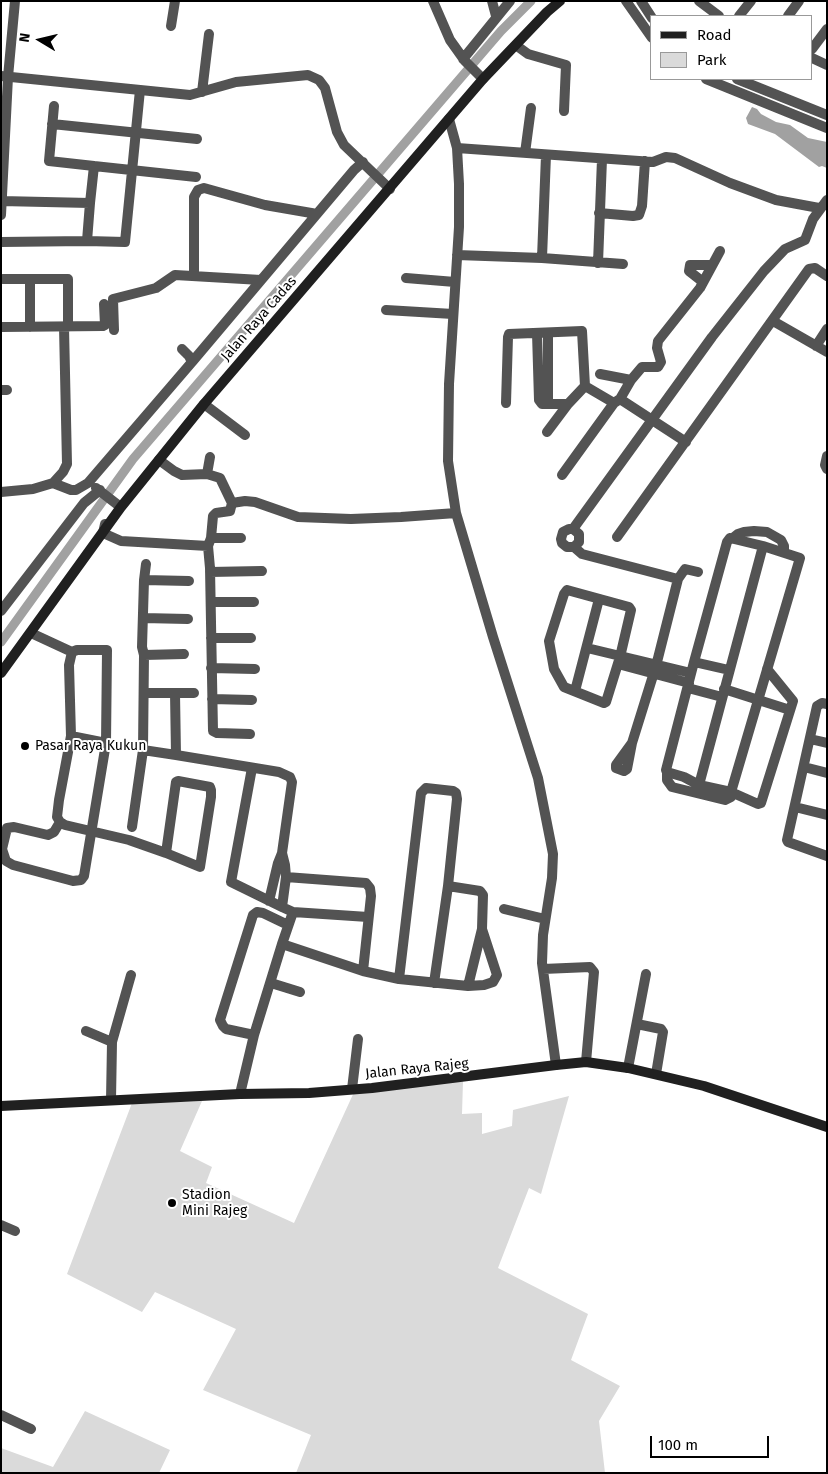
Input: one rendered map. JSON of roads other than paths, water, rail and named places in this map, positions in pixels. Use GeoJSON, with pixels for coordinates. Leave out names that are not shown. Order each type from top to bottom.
{"type":"FeatureCollection","features":[{"type":"Feature","properties":{"kind":"street"},"geometry":{"type":"LineString","coordinates":[[1,215],[5,76],[16,1]]}},
{"type":"Feature","properties":{"kind":"street"},"geometry":{"type":"LineString","coordinates":[[171,26],[175,1]]}},
{"type":"Feature","properties":{"kind":"street"},"geometry":{"type":"LineString","coordinates":[[433,1],[450,40],[464,60],[480,76]]}},
{"type":"Feature","properties":{"kind":"street"},"geometry":{"type":"LineString","coordinates":[[492,1],[496,16]]}},
{"type":"Feature","properties":{"kind":"street"},"geometry":{"type":"LineString","coordinates":[[464,60],[496,16],[510,1]]}},
{"type":"Feature","properties":{"kind":"street","name":"Jalan Raya Cadas"},"geometry":{"type":"LineString","coordinates":[[1,673],[121,507],[204,404],[386,186],[449,119],[480,76],[516,46],[547,12],[560,1]]}},
{"type":"Feature","properties":{"kind":"street"},"geometry":{"type":"LineString","coordinates":[[626,1],[650,35]]}},
{"type":"Feature","properties":{"kind":"street"},"geometry":{"type":"LineString","coordinates":[[641,1],[650,15]]}},
{"type":"Feature","properties":{"kind":"street"},"geometry":{"type":"LineString","coordinates":[[740,15],[751,1]]}},
{"type":"Feature","properties":{"kind":"street"},"geometry":{"type":"LineString","coordinates":[[789,15],[799,1]]}},
{"type":"Feature","properties":{"kind":"street"},"geometry":{"type":"LineString","coordinates":[[700,2],[717,15]]}},
{"type":"Feature","properties":{"kind":"street"},"geometry":{"type":"LineString","coordinates":[[813,48],[827,30]]}},
{"type":"Feature","properties":{"kind":"street"},"geometry":{"type":"LineString","coordinates":[[202,92],[210,34]]}},
{"type":"Feature","properties":{"kind":"street"},"geometry":{"type":"LineString","coordinates":[[516,46],[528,54],[566,65],[564,111]]}},
{"type":"Feature","properties":{"kind":"street"},"geometry":{"type":"LineString","coordinates":[[813,58],[827,65]]}},
{"type":"Feature","properties":{"kind":"street"},"geometry":{"type":"LineString","coordinates":[[5,76],[190,95],[236,82],[306,75],[315,78],[325,88],[340,138],[344,145],[386,186]]}},
{"type":"Feature","properties":{"kind":"street"},"geometry":{"type":"LineString","coordinates":[[708,80],[827,128]]}},
{"type":"Feature","properties":{"kind":"street"},"geometry":{"type":"LineString","coordinates":[[740,80],[827,115]]}},
{"type":"Feature","properties":{"kind":"street"},"geometry":{"type":"LineString","coordinates":[[1,242],[125,242],[140,90]]}},
{"type":"Feature","properties":{"kind":"street"},"geometry":{"type":"LineString","coordinates":[[54,106],[49,161],[196,177]]}},
{"type":"Feature","properties":{"kind":"street"},"geometry":{"type":"LineString","coordinates":[[525,154],[531,108]]}},
{"type":"Feature","properties":{"kind":"street"},"geometry":{"type":"LineString","coordinates":[[449,119],[457,148],[459,218],[449,384],[448,461],[456,513],[493,638],[538,778],[553,854],[552,878],[545,919],[543,969],[556,1065]]}},
{"type":"Feature","properties":{"kind":"street"},"geometry":{"type":"LineString","coordinates":[[52,124],[197,139]]}},
{"type":"Feature","properties":{"kind":"street"},"geometry":{"type":"LineString","coordinates":[[457,148],[653,162],[666,157],[675,158],[730,183],[776,200],[819,208]]}},
{"type":"Feature","properties":{"kind":"street"},"geometry":{"type":"LineString","coordinates":[[542,258],[546,155]]}},
{"type":"Feature","properties":{"kind":"street"},"geometry":{"type":"LineString","coordinates":[[598,263],[602,159]]}},
{"type":"Feature","properties":{"kind":"street"},"geometry":{"type":"LineString","coordinates":[[599,213],[639,215],[642,206],[646,161]]}},
{"type":"Feature","properties":{"kind":"street"},"geometry":{"type":"LineString","coordinates":[[53,483],[71,490],[88,483],[354,170],[365,165]]}},
{"type":"Feature","properties":{"kind":"street"},"geometry":{"type":"LineString","coordinates":[[87,241],[94,166]]}},
{"type":"Feature","properties":{"kind":"street"},"geometry":{"type":"LineString","coordinates":[[194,276],[194,197],[198,190],[204,188],[265,205],[317,214]]}},
{"type":"Feature","properties":{"kind":"street"},"geometry":{"type":"LineString","coordinates":[[678,579],[582,554],[574,547],[567,547],[562,542],[563,532],[573,529],[712,337],[764,271],[785,249],[805,240],[819,208],[827,200]]}},
{"type":"Feature","properties":{"kind":"street"},"geometry":{"type":"LineString","coordinates":[[2,201],[90,203]]}},
{"type":"Feature","properties":{"kind":"street"},"geometry":{"type":"LineString","coordinates":[[562,475],[642,367],[658,367],[661,362],[657,348],[658,341],[703,282],[720,251]]}},
{"type":"Feature","properties":{"kind":"street"},"geometry":{"type":"LineString","coordinates":[[457,255],[542,258],[623,264]]}},
{"type":"Feature","properties":{"kind":"street"},"geometry":{"type":"LineString","coordinates":[[703,282],[690,271],[690,265],[712,265]]}},
{"type":"Feature","properties":{"kind":"street"},"geometry":{"type":"LineString","coordinates":[[617,538],[809,269],[815,268],[827,276]]}},
{"type":"Feature","properties":{"kind":"street"},"geometry":{"type":"LineString","coordinates":[[114,330],[113,299],[156,288],[175,275],[261,280]]}},
{"type":"Feature","properties":{"kind":"street"},"geometry":{"type":"LineString","coordinates":[[406,278],[455,282]]}},
{"type":"Feature","properties":{"kind":"street"},"geometry":{"type":"LineString","coordinates":[[1,492],[33,489],[53,483],[64,472],[67,464],[66,327],[68,279],[3,279]]}},
{"type":"Feature","properties":{"kind":"street"},"geometry":{"type":"LineString","coordinates":[[30,279],[30,327]]}},
{"type":"Feature","properties":{"kind":"street"},"geometry":{"type":"LineString","coordinates":[[1,327],[103,326],[105,325],[104,304]]}},
{"type":"Feature","properties":{"kind":"street"},"geometry":{"type":"LineString","coordinates":[[386,310],[453,314]]}},
{"type":"Feature","properties":{"kind":"street"},"geometry":{"type":"LineString","coordinates":[[772,321],[827,352]]}},
{"type":"Feature","properties":{"kind":"street"},"geometry":{"type":"LineString","coordinates":[[816,346],[827,329]]}},
{"type":"Feature","properties":{"kind":"street"},"geometry":{"type":"LineString","coordinates":[[506,403],[508,335],[511,333],[548,333],[581,330],[583,332],[585,386],[568,404],[547,432]]}},
{"type":"Feature","properties":{"kind":"street"},"geometry":{"type":"LineString","coordinates":[[537,333],[539,400],[542,404],[568,404]]}},
{"type":"Feature","properties":{"kind":"street"},"geometry":{"type":"LineString","coordinates":[[548,333],[548,404]]}},
{"type":"Feature","properties":{"kind":"street"},"geometry":{"type":"LineString","coordinates":[[182,350],[189,356],[192,362]]}},
{"type":"Feature","properties":{"kind":"street"},"geometry":{"type":"LineString","coordinates":[[600,374],[631,380]]}},
{"type":"Feature","properties":{"kind":"street"},"geometry":{"type":"LineString","coordinates":[[585,386],[617,401],[686,442]]}},
{"type":"Feature","properties":{"kind":"street"},"geometry":{"type":"LineString","coordinates":[[204,404],[245,435]]}},
{"type":"Feature","properties":{"kind":"street"},"geometry":{"type":"LineString","coordinates":[[827,456],[824,465],[827,469]]}},
{"type":"Feature","properties":{"kind":"street"},"geometry":{"type":"LineString","coordinates":[[207,474],[210,457]]}},
{"type":"Feature","properties":{"kind":"street"},"geometry":{"type":"LineString","coordinates":[[159,460],[178,473],[187,475],[207,474],[221,480],[232,503],[230,511],[216,513],[213,516],[209,542],[212,731],[217,733],[250,734]]}},
{"type":"Feature","properties":{"kind":"street"},"geometry":{"type":"LineString","coordinates":[[1,611],[84,504],[108,497],[139,478],[145,477]]}},
{"type":"Feature","properties":{"kind":"street"},"geometry":{"type":"LineString","coordinates":[[88,483],[108,497]]}},
{"type":"Feature","properties":{"kind":"street"},"geometry":{"type":"LineString","coordinates":[[108,497],[103,533],[121,541],[209,542],[241,538]]}},
{"type":"Feature","properties":{"kind":"street"},"geometry":{"type":"LineString","coordinates":[[232,503],[255,502],[305,518],[400,517],[456,513]]}},
{"type":"Feature","properties":{"kind":"street"},"geometry":{"type":"LineString","coordinates":[[573,529],[580,538],[574,547]]}},
{"type":"Feature","properties":{"kind":"street"},"geometry":{"type":"LineString","coordinates":[[733,538],[800,558],[757,700],[731,797],[725,800],[672,787],[667,780],[666,767],[728,540],[744,532],[767,532],[781,540],[784,552]]}},
{"type":"Feature","properties":{"kind":"street"},"geometry":{"type":"LineString","coordinates":[[699,784],[763,546]]}},
{"type":"Feature","properties":{"kind":"street"},"geometry":{"type":"LineString","coordinates":[[132,827],[144,750],[144,655],[142,647],[146,564]]}},
{"type":"Feature","properties":{"kind":"street"},"geometry":{"type":"LineString","coordinates":[[632,743],[678,579],[685,569],[698,572]]}},
{"type":"Feature","properties":{"kind":"street"},"geometry":{"type":"LineString","coordinates":[[210,572],[262,571]]}},
{"type":"Feature","properties":{"kind":"street"},"geometry":{"type":"LineString","coordinates":[[144,580],[189,581]]}},
{"type":"Feature","properties":{"kind":"street"},"geometry":{"type":"LineString","coordinates":[[565,591],[629,607],[631,610],[619,661],[606,702],[604,703],[562,685],[554,670],[549,641],[565,591]]}},
{"type":"Feature","properties":{"kind":"street"},"geometry":{"type":"LineString","coordinates":[[575,691],[599,599]]}},
{"type":"Feature","properties":{"kind":"street"},"geometry":{"type":"LineString","coordinates":[[211,602],[254,602]]}},
{"type":"Feature","properties":{"kind":"street"},"geometry":{"type":"LineString","coordinates":[[144,618],[188,619]]}},
{"type":"Feature","properties":{"kind":"street"},"geometry":{"type":"LineString","coordinates":[[31,632],[72,652],[77,650],[107,650],[106,743],[84,876],[80,880],[72,881],[13,865],[6,861],[2,850],[7,828],[14,827],[48,835],[54,832],[60,822]]}},
{"type":"Feature","properties":{"kind":"street"},"geometry":{"type":"LineString","coordinates":[[211,638],[251,638]]}},
{"type":"Feature","properties":{"kind":"street"},"geometry":{"type":"LineString","coordinates":[[587,648],[619,661],[654,670],[723,693],[757,700],[790,710]]}},
{"type":"Feature","properties":{"kind":"street"},"geometry":{"type":"LineString","coordinates":[[72,652],[69,665],[71,736],[58,800],[58,817],[60,822],[65,825],[129,840],[166,852],[200,867],[211,797],[210,787],[176,782],[166,852]]}},
{"type":"Feature","properties":{"kind":"street"},"geometry":{"type":"LineString","coordinates":[[144,655],[184,654]]}},
{"type":"Feature","properties":{"kind":"street"},"geometry":{"type":"LineString","coordinates":[[694,662],[729,670]]}},
{"type":"Feature","properties":{"kind":"street"},"geometry":{"type":"LineString","coordinates":[[211,668],[255,669]]}},
{"type":"Feature","properties":{"kind":"street"},"geometry":{"type":"LineString","coordinates":[[667,772],[699,784],[732,792],[758,804],[761,802],[793,701],[767,669]]}},
{"type":"Feature","properties":{"kind":"street"},"geometry":{"type":"LineString","coordinates":[[144,693],[194,693]]}},
{"type":"Feature","properties":{"kind":"street"},"geometry":{"type":"LineString","coordinates":[[175,693],[176,756]]}},
{"type":"Feature","properties":{"kind":"street"},"geometry":{"type":"LineString","coordinates":[[212,699],[252,700]]}},
{"type":"Feature","properties":{"kind":"street"},"geometry":{"type":"LineString","coordinates":[[827,704],[822,703],[817,706],[788,842],[827,856]]}},
{"type":"Feature","properties":{"kind":"street"},"geometry":{"type":"LineString","coordinates":[[71,736],[106,743]]}},
{"type":"Feature","properties":{"kind":"street"},"geometry":{"type":"LineString","coordinates":[[810,739],[827,743]]}},
{"type":"Feature","properties":{"kind":"street"},"geometry":{"type":"LineString","coordinates":[[144,750],[283,773],[290,777],[292,782],[282,853],[269,900]]}},
{"type":"Feature","properties":{"kind":"street"},"geometry":{"type":"LineString","coordinates":[[804,767],[827,773]]}},
{"type":"Feature","properties":{"kind":"street"},"geometry":{"type":"LineString","coordinates":[[252,768],[232,882],[293,912],[368,917]]}},
{"type":"Feature","properties":{"kind":"street"},"geometry":{"type":"LineString","coordinates":[[399,979],[421,793],[426,788],[452,791],[457,796],[448,886],[434,983]]}},
{"type":"Feature","properties":{"kind":"street"},"geometry":{"type":"LineString","coordinates":[[795,807],[827,816]]}},
{"type":"Feature","properties":{"kind":"street"},"geometry":{"type":"LineString","coordinates":[[282,853],[286,864],[282,907]]}},
{"type":"Feature","properties":{"kind":"street"},"geometry":{"type":"LineString","coordinates":[[286,877],[366,884],[370,888],[371,896],[363,971]]}},
{"type":"Feature","properties":{"kind":"street"},"geometry":{"type":"LineString","coordinates":[[448,886],[480,891],[483,900],[482,929],[468,986]]}},
{"type":"Feature","properties":{"kind":"street"},"geometry":{"type":"LineString","coordinates":[[504,909],[545,919]]}},
{"type":"Feature","properties":{"kind":"street"},"geometry":{"type":"LineString","coordinates":[[254,1035],[226,1029],[220,1020],[253,915],[256,912],[263,912],[288,925]]}},
{"type":"Feature","properties":{"kind":"street"},"geometry":{"type":"LineString","coordinates":[[240,1094],[254,1035],[293,912]]}},
{"type":"Feature","properties":{"kind":"street"},"geometry":{"type":"LineString","coordinates":[[282,944],[363,971],[399,979],[468,986],[484,985],[492,982],[496,975],[482,929]]}},
{"type":"Feature","properties":{"kind":"street"},"geometry":{"type":"LineString","coordinates":[[543,969],[590,967],[594,972],[586,1062]]}},
{"type":"Feature","properties":{"kind":"street"},"geometry":{"type":"LineString","coordinates":[[628,1068],[646,974]]}},
{"type":"Feature","properties":{"kind":"street"},"geometry":{"type":"LineString","coordinates":[[111,1100],[112,1042],[131,976]]}},
{"type":"Feature","properties":{"kind":"street"},"geometry":{"type":"LineString","coordinates":[[271,983],[300,992]]}},
{"type":"Feature","properties":{"kind":"street"},"geometry":{"type":"LineString","coordinates":[[636,1024],[661,1029],[663,1032],[656,1074]]}},
{"type":"Feature","properties":{"kind":"street"},"geometry":{"type":"LineString","coordinates":[[86,1031],[112,1042]]}},
{"type":"Feature","properties":{"kind":"street"},"geometry":{"type":"LineString","coordinates":[[352,1089],[358,1039]]}},
{"type":"Feature","properties":{"kind":"street","name":"Jalan Raya Rajeg"},"geometry":{"type":"LineString","coordinates":[[1,1106],[240,1094],[310,1093],[382,1087],[586,1062],[628,1068],[704,1086],[827,1127]]}},
{"type":"Feature","properties":{"kind":"street"},"geometry":{"type":"LineString","coordinates":[[1,1225],[15,1232]]}},
{"type":"Feature","properties":{"kind":"street"},"geometry":{"type":"LineString","coordinates":[[1,1415],[31,1429]]}},
{"type":"Feature","properties":{"kind":"waterway"},"geometry":{"type":"LineString","coordinates":[[1,642],[133,459],[501,31],[531,1]]}},
{"type":"Feature","properties":{"kind":"place","name":"Pasar Raya Kukun"},"geometry":{"type":"Point","coordinates":[25,746]}},
{"type":"Feature","properties":{"kind":"place","name":"Stadion Mini Rajeg"},"geometry":{"type":"Point","coordinates":[172,1203]}}]}
